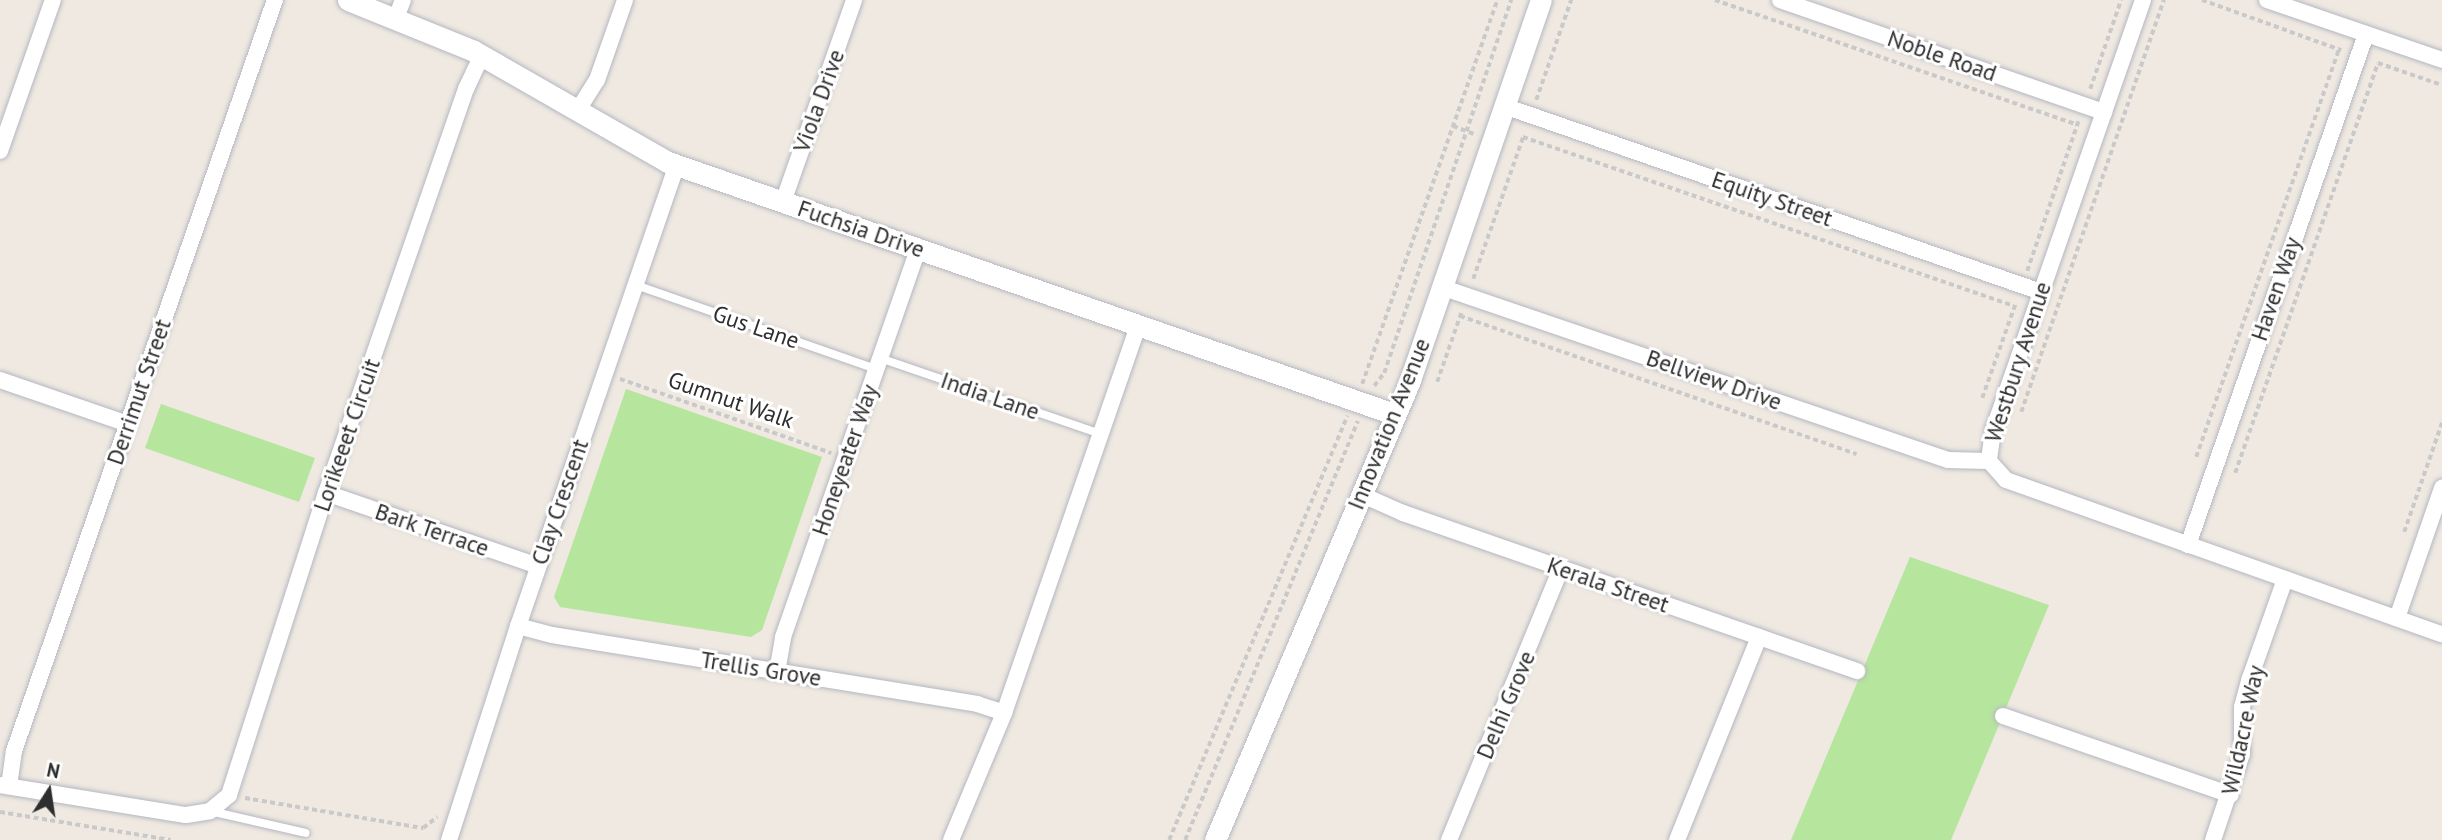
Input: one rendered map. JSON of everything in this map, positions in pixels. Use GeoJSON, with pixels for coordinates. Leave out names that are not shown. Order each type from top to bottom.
{"type":"FeatureCollection","features":[{"type":"Feature","properties":{"kind":"street"},"geometry":{"type":"LineString","coordinates":[[0,151],[7,111],[52,0]]}},
{"type":"Feature","properties":{"kind":"street","name":"Derrimut Street"},"geometry":{"type":"LineString","coordinates":[[4,786],[275,0]]}},
{"type":"Feature","properties":{"kind":"street","name":"Fuchsia Drive"},"geometry":{"type":"LineString","coordinates":[[348,0],[400,9],[677,165],[1394,414]]}},
{"type":"Feature","properties":{"kind":"street"},"geometry":{"type":"LineString","coordinates":[[578,110],[597,80],[625,0]]}},
{"type":"Feature","properties":{"kind":"street","name":"Viola Drive"},"geometry":{"type":"LineString","coordinates":[[783,202],[855,0]]}},
{"type":"Feature","properties":{"kind":"street","name":"Innovation Avenue"},"geometry":{"type":"LineString","coordinates":[[1215,840],[1394,414],[1541,0]]}},
{"type":"Feature","properties":{"kind":"street","name":"Noble Road"},"geometry":{"type":"LineString","coordinates":[[1780,0],[2104,112]]}},
{"type":"Feature","properties":{"kind":"street","name":"Westbury Avenue"},"geometry":{"type":"LineString","coordinates":[[2143,0],[1993,431],[1989,461],[2006,480],[2442,634]]}},
{"type":"Feature","properties":{"kind":"street"},"geometry":{"type":"LineString","coordinates":[[2267,0],[2442,60]]}},
{"type":"Feature","properties":{"kind":"street","name":"Haven Way"},"geometry":{"type":"LineString","coordinates":[[2188,545],[2365,33]]}},
{"type":"Feature","properties":{"kind":"street","name":"Lorikeeet Circuit"},"geometry":{"type":"LineString","coordinates":[[229,795],[326,493],[466,89],[482,55]]}},
{"type":"Feature","properties":{"kind":"street","name":"Equity Street"},"geometry":{"type":"LineString","coordinates":[[1504,106],[2041,292]]}},
{"type":"Feature","properties":{"kind":"street","name":"Clay Crescent"},"geometry":{"type":"LineString","coordinates":[[449,840],[538,566],[677,165]]}},
{"type":"Feature","properties":{"kind":"street","name":"Honeyeater Way"},"geometry":{"type":"LineString","coordinates":[[778,672],[783,637],[918,249]]}},
{"type":"Feature","properties":{"kind":"street","name":"Bellview Drive"},"geometry":{"type":"LineString","coordinates":[[1441,287],[1948,460],[1989,461]]}},
{"type":"Feature","properties":{"kind":"street"},"geometry":{"type":"LineString","coordinates":[[951,840],[1004,713],[1138,326]]}},
{"type":"Feature","properties":{"kind":"street"},"geometry":{"type":"LineString","coordinates":[[0,380],[128,424]]}},
{"type":"Feature","properties":{"kind":"street"},"geometry":{"type":"LineString","coordinates":[[2397,618],[2442,488]]}},
{"type":"Feature","properties":{"kind":"street","name":"Bark Terrace"},"geometry":{"type":"LineString","coordinates":[[326,493],[538,566]]}},
{"type":"Feature","properties":{"kind":"street","name":"Kerala Street"},"geometry":{"type":"LineString","coordinates":[[1360,494],[1560,568],[1857,671]]}},
{"type":"Feature","properties":{"kind":"street","name":"Delhi Grove"},"geometry":{"type":"LineString","coordinates":[[1449,840],[1560,568]]}},
{"type":"Feature","properties":{"kind":"street","name":"Wildacre Way"},"geometry":{"type":"LineString","coordinates":[[2213,840],[2231,795],[2242,754],[2242,707],[2285,579]]}},
{"type":"Feature","properties":{"kind":"street","name":"Trellis Grove"},"geometry":{"type":"LineString","coordinates":[[518,626],[977,704],[1004,713]]}},
{"type":"Feature","properties":{"kind":"street"},"geometry":{"type":"LineString","coordinates":[[1677,840],[1759,637]]}},
{"type":"Feature","properties":{"kind":"street"},"geometry":{"type":"LineString","coordinates":[[2003,716],[2231,795]]}},
{"type":"Feature","properties":{"kind":"street"},"geometry":{"type":"LineString","coordinates":[[4,786],[186,815],[210,811],[229,795]]}},
{"type":"Feature","properties":{"kind":"lane","name":"Gus Lane"},"geometry":{"type":"LineString","coordinates":[[636,285],[878,363]]}},
{"type":"Feature","properties":{"kind":"lane","name":"India Lane"},"geometry":{"type":"LineString","coordinates":[[878,363],[1101,434]]}},
{"type":"Feature","properties":{"kind":"lane"},"geometry":{"type":"LineString","coordinates":[[210,811],[306,833]]}},
{"type":"Feature","properties":{"kind":"path"},"geometry":{"type":"LineString","coordinates":[[1169,840],[1340,429],[1356,401],[1497,0]]}},
{"type":"Feature","properties":{"kind":"path"},"geometry":{"type":"LineString","coordinates":[[1437,382],[1571,0]]}},
{"type":"Feature","properties":{"kind":"path"},"geometry":{"type":"LineString","coordinates":[[1715,0],[2077,125]]}},
{"type":"Feature","properties":{"kind":"path"},"geometry":{"type":"LineString","coordinates":[[1982,398],[2121,0]]}},
{"type":"Feature","properties":{"kind":"path"},"geometry":{"type":"LineString","coordinates":[[2021,412],[2164,0]]}},
{"type":"Feature","properties":{"kind":"path"},"geometry":{"type":"LineString","coordinates":[[2202,0],[2442,85]]}},
{"type":"Feature","properties":{"kind":"path"},"geometry":{"type":"LineString","coordinates":[[2196,457],[2339,49]]}},
{"type":"Feature","properties":{"kind":"path"},"geometry":{"type":"LineString","coordinates":[[2235,473],[2378,63]]}},
{"type":"Feature","properties":{"kind":"path"},"geometry":{"type":"LineString","coordinates":[[1523,137],[2014,306]]}},
{"type":"Feature","properties":{"kind":"path"},"geometry":{"type":"LineString","coordinates":[[1460,316],[1857,454]]}},
{"type":"Feature","properties":{"kind":"path","name":"Gumnut Walk"},"geometry":{"type":"LineString","coordinates":[[605,374],[845,458]]}},
{"type":"Feature","properties":{"kind":"path"},"geometry":{"type":"LineString","coordinates":[[2404,532],[2442,422]]}},
{"type":"Feature","properties":{"kind":"path"},"geometry":{"type":"LineString","coordinates":[[229,795],[423,828],[436,820],[439,812],[458,817]]}},
{"type":"Feature","properties":{"kind":"path"},"geometry":{"type":"LineString","coordinates":[[0,812],[170,840]]}},
{"type":"Feature","properties":{"kind":"green space"},"geometry":{"type":"Polygon","coordinates":[[[626,389],[822,457],[762,630],[751,637],[560,607],[554,597],[626,389]]]}},
{"type":"Feature","properties":{"kind":"green space"},"geometry":{"type":"Polygon","coordinates":[[[161,404],[315,458],[299,502],[145,448],[161,404]]]}},
{"type":"Feature","properties":{"kind":"green space"},"geometry":{"type":"Polygon","coordinates":[[[1910,557],[2049,605],[1951,840],[1791,840],[1910,557]]]}}]}
